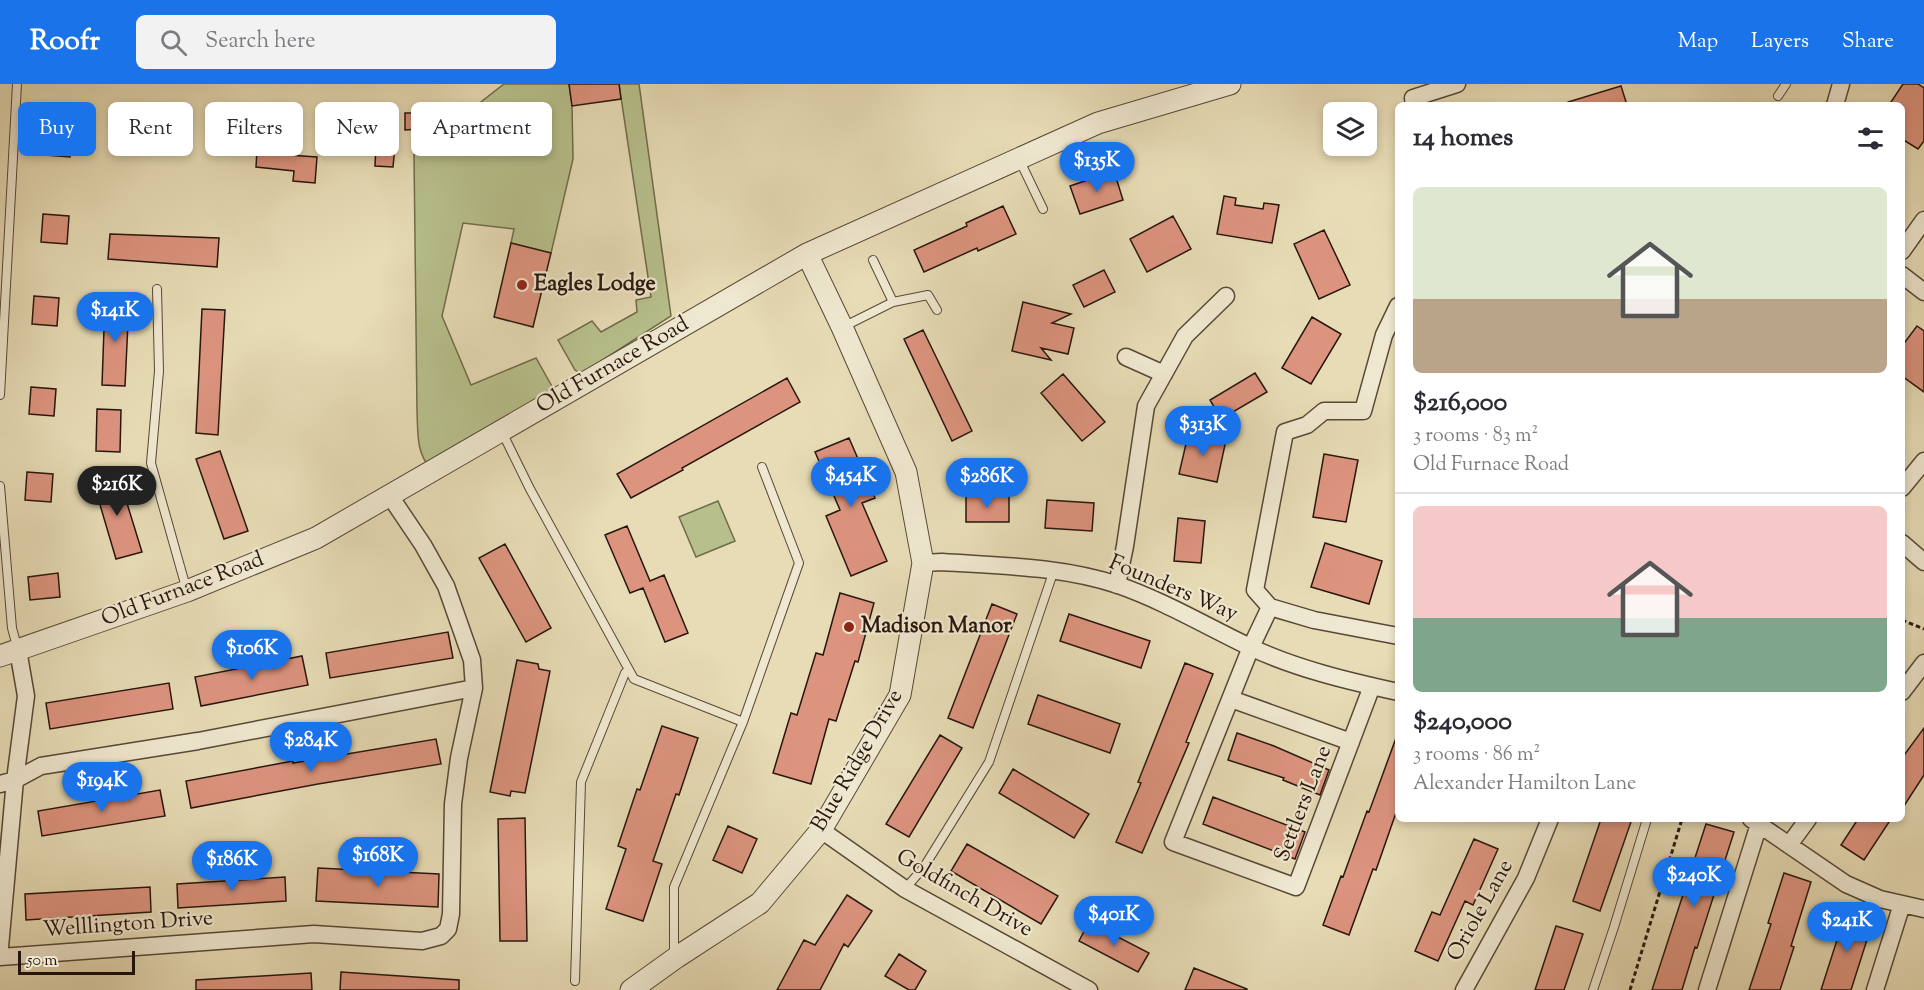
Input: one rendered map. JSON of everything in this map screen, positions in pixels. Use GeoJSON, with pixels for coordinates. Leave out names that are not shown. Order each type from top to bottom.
{"type":"FeatureCollection","features":[{"type":"Feature","properties":{"kind":"street","name":"Old Furnace Road"},"geometry":{"type":"LineString","coordinates":[[9,653],[187,591],[316,538],[807,254],[1098,123],[1230,84]]}},
{"type":"Feature","properties":{"kind":"street"},"geometry":{"type":"LineString","coordinates":[[1414,102],[1413,98],[1457,84]]}},
{"type":"Feature","properties":{"kind":"street"},"geometry":{"type":"LineString","coordinates":[[1836,102],[1841,84]]}},
{"type":"Feature","properties":{"kind":"street"},"geometry":{"type":"LineString","coordinates":[[1905,247],[1924,220]]}},
{"type":"Feature","properties":{"kind":"street","name":"Blue Ridge Drive"},"geometry":{"type":"LineString","coordinates":[[631,990],[760,903],[821,830],[900,694],[923,563],[906,472],[807,254]]}},
{"type":"Feature","properties":{"kind":"street"},"geometry":{"type":"LineString","coordinates":[[1905,277],[1924,292]]}},
{"type":"Feature","properties":{"kind":"street"},"geometry":{"type":"LineString","coordinates":[[1117,585],[1146,406],[1185,336],[1226,296]]}},
{"type":"Feature","properties":{"kind":"street"},"geometry":{"type":"LineString","coordinates":[[1395,312],[1384,335],[1363,411],[1324,411],[1307,425],[1285,432],[1255,590],[1270,607],[1314,620],[1395,635]]}},
{"type":"Feature","properties":{"kind":"street"},"geometry":{"type":"LineString","coordinates":[[1126,357],[1164,374]]}},
{"type":"Feature","properties":{"kind":"street"},"geometry":{"type":"LineString","coordinates":[[1905,484],[1924,461]]}},
{"type":"Feature","properties":{"kind":"street","name":"Welllington Drive"},"geometry":{"type":"LineString","coordinates":[[0,957],[314,934],[422,941],[441,936],[448,929],[451,914],[453,804],[459,758],[474,688],[472,660],[446,586],[423,545],[390,496]]}},
{"type":"Feature","properties":{"kind":"street"},"geometry":{"type":"LineString","coordinates":[[1905,546],[1924,562]]}},
{"type":"Feature","properties":{"kind":"street","name":"Founders Way"},"geometry":{"type":"LineString","coordinates":[[923,563],[942,562],[1054,570],[1117,585],[1187,614],[1251,647],[1333,678],[1395,691]]}},
{"type":"Feature","properties":{"kind":"street","name":"Settlers Lane"},"geometry":{"type":"LineString","coordinates":[[1270,607],[1251,647],[1173,842],[1296,887],[1372,686]]}},
{"type":"Feature","properties":{"kind":"street"},"geometry":{"type":"LineString","coordinates":[[0,947],[7,782],[26,696],[9,653]]}},
{"type":"Feature","properties":{"kind":"street"},"geometry":{"type":"LineString","coordinates":[[1905,688],[1924,663]]}},
{"type":"Feature","properties":{"kind":"street"},"geometry":{"type":"LineString","coordinates":[[7,782],[40,766],[198,741],[474,688]]}},
{"type":"Feature","properties":{"kind":"street"},"geometry":{"type":"LineString","coordinates":[[1231,699],[1351,742]]}},
{"type":"Feature","properties":{"kind":"street","name":"Oriole Lane"},"geometry":{"type":"LineString","coordinates":[[1464,990],[1526,878],[1549,822]]}},
{"type":"Feature","properties":{"kind":"street"},"geometry":{"type":"LineString","coordinates":[[1707,990],[1755,822],[1846,884],[1881,899],[1924,909]]}},
{"type":"Feature","properties":{"kind":"street"},"geometry":{"type":"LineString","coordinates":[[1789,845],[1806,822]]}},
{"type":"Feature","properties":{"kind":"street","name":"Goldfinch Drive"},"geometry":{"type":"LineString","coordinates":[[821,830],[905,889],[1089,990]]}},
{"type":"Feature","properties":{"kind":"street"},"geometry":{"type":"LineString","coordinates":[[1875,990],[1902,904]]}},
{"type":"Feature","properties":{"kind":"lane"},"geometry":{"type":"LineString","coordinates":[[0,395],[17,84]]}},
{"type":"Feature","properties":{"kind":"lane"},"geometry":{"type":"LineString","coordinates":[[1778,96],[1786,84]]}},
{"type":"Feature","properties":{"kind":"lane"},"geometry":{"type":"LineString","coordinates":[[1019,159],[1043,209]]}},
{"type":"Feature","properties":{"kind":"lane"},"geometry":{"type":"LineString","coordinates":[[873,260],[892,302]]}},
{"type":"Feature","properties":{"kind":"lane"},"geometry":{"type":"LineString","coordinates":[[157,289],[159,371],[151,463],[187,591]]}},
{"type":"Feature","properties":{"kind":"lane"},"geometry":{"type":"LineString","coordinates":[[842,327],[892,302],[928,295],[937,310]]}},
{"type":"Feature","properties":{"kind":"lane"},"geometry":{"type":"LineString","coordinates":[[502,431],[530,489],[634,680],[743,722]]}},
{"type":"Feature","properties":{"kind":"lane"},"geometry":{"type":"LineString","coordinates":[[677,957],[674,950],[674,887],[743,722],[799,563],[762,467]]}},
{"type":"Feature","properties":{"kind":"lane"},"geometry":{"type":"LineString","coordinates":[[0,486],[12,628],[9,653]]}},
{"type":"Feature","properties":{"kind":"lane"},"geometry":{"type":"LineString","coordinates":[[905,889],[924,867],[989,762],[1054,570]]}},
{"type":"Feature","properties":{"kind":"lane"},"geometry":{"type":"LineString","coordinates":[[574,981],[581,782],[625,673],[629,670]]}},
{"type":"Feature","properties":{"kind":"lane"},"geometry":{"type":"LineString","coordinates":[[1593,990],[1646,822]]}},
{"type":"Feature","properties":{"kind":"path"},"geometry":{"type":"LineString","coordinates":[[1905,621],[1924,629]]}},
{"type":"Feature","properties":{"kind":"path"},"geometry":{"type":"LineString","coordinates":[[1630,990],[1681,822]]}},
{"type":"Feature","properties":{"kind":"green space"},"geometry":{"type":"Polygon","coordinates":[[[504,84],[569,84],[572,106],[573,159],[551,253],[511,243],[514,229],[463,223],[442,316],[471,385],[536,358],[554,390],[431,469],[420,449],[418,435],[414,156],[552,156],[552,102],[481,102],[504,84]]]}},
{"type":"Feature","properties":{"kind":"green space"},"geometry":{"type":"Polygon","coordinates":[[[619,84],[639,84],[671,316],[581,374],[575,370],[558,340],[592,321],[601,332],[637,312],[636,300],[651,297],[619,84]]]}},
{"type":"Feature","properties":{"kind":"green space"},"geometry":{"type":"Polygon","coordinates":[[[718,501],[735,541],[696,557],[679,517],[718,501]]]}},
{"type":"Feature","properties":{"kind":"building"},"geometry":{"type":"Polygon","coordinates":[[[569,84],[619,84],[621,99],[572,106],[569,84]]]}},
{"type":"Feature","properties":{"kind":"building"},"geometry":{"type":"Polygon","coordinates":[[[1903,84],[1918,84],[1924,88],[1924,141],[1918,149],[1905,141],[1905,102],[1891,102],[1903,84]]]}},
{"type":"Feature","properties":{"kind":"building"},"geometry":{"type":"Polygon","coordinates":[[[1621,86],[1626,102],[1568,102],[1621,86]]]}},
{"type":"Feature","properties":{"kind":"building"},"geometry":{"type":"Polygon","coordinates":[[[405,113],[411,113],[411,130],[405,130],[405,113]]]}},
{"type":"Feature","properties":{"kind":"building"},"geometry":{"type":"Polygon","coordinates":[[[257,156],[317,157],[315,183],[293,181],[294,171],[256,167],[257,156]]]}},
{"type":"Feature","properties":{"kind":"building"},"geometry":{"type":"Polygon","coordinates":[[[375,156],[394,156],[393,167],[375,166],[375,156]]]}},
{"type":"Feature","properties":{"kind":"building"},"geometry":{"type":"Polygon","coordinates":[[[1114,171],[1123,200],[1080,214],[1070,186],[1114,171]]]}},
{"type":"Feature","properties":{"kind":"building"},"geometry":{"type":"Polygon","coordinates":[[[1224,196],[1236,198],[1235,205],[1263,209],[1264,203],[1279,205],[1272,243],[1217,234],[1224,196]]]}},
{"type":"Feature","properties":{"kind":"building"},"geometry":{"type":"Polygon","coordinates":[[[1003,206],[1016,234],[978,251],[977,248],[924,272],[914,250],[967,226],[966,223],[1003,206]]]}},
{"type":"Feature","properties":{"kind":"building"},"geometry":{"type":"Polygon","coordinates":[[[43,214],[69,216],[67,244],[41,242],[43,214]]]}},
{"type":"Feature","properties":{"kind":"building"},"geometry":{"type":"Polygon","coordinates":[[[1173,216],[1191,249],[1147,272],[1130,239],[1173,216]]]}},
{"type":"Feature","properties":{"kind":"building"},"geometry":{"type":"Polygon","coordinates":[[[1324,230],[1350,285],[1319,299],[1294,244],[1324,230]]]}},
{"type":"Feature","properties":{"kind":"building"},"geometry":{"type":"Polygon","coordinates":[[[110,234],[219,238],[217,267],[108,259],[110,234]]]}},
{"type":"Feature","properties":{"kind":"building","name":"Eagles Lodge"},"geometry":{"type":"Polygon","coordinates":[[[511,243],[551,253],[533,327],[494,317],[511,243]]]}},
{"type":"Feature","properties":{"kind":"building"},"geometry":{"type":"Polygon","coordinates":[[[1104,270],[1115,292],[1084,307],[1073,285],[1104,270]]]}},
{"type":"Feature","properties":{"kind":"building"},"geometry":{"type":"Polygon","coordinates":[[[34,296],[59,298],[57,326],[32,324],[34,296]]]}},
{"type":"Feature","properties":{"kind":"building"},"geometry":{"type":"Polygon","coordinates":[[[105,301],[129,302],[125,386],[102,385],[105,301]]]}},
{"type":"Feature","properties":{"kind":"building"},"geometry":{"type":"Polygon","coordinates":[[[1023,302],[1071,314],[1052,323],[1074,328],[1068,354],[1041,348],[1051,360],[1012,351],[1023,302]]]}},
{"type":"Feature","properties":{"kind":"building"},"geometry":{"type":"Polygon","coordinates":[[[202,309],[225,310],[218,435],[196,433],[202,309]]]}},
{"type":"Feature","properties":{"kind":"building"},"geometry":{"type":"Polygon","coordinates":[[[1312,317],[1341,334],[1311,384],[1282,368],[1312,317]]]}},
{"type":"Feature","properties":{"kind":"building"},"geometry":{"type":"Polygon","coordinates":[[[1917,326],[1924,331],[1924,392],[1905,378],[1905,342],[1917,326]]]}},
{"type":"Feature","properties":{"kind":"building"},"geometry":{"type":"Polygon","coordinates":[[[923,330],[972,431],[952,441],[904,339],[923,330]]]}},
{"type":"Feature","properties":{"kind":"building"},"geometry":{"type":"Polygon","coordinates":[[[1255,373],[1267,392],[1221,419],[1210,400],[1255,373]]]}},
{"type":"Feature","properties":{"kind":"building"},"geometry":{"type":"Polygon","coordinates":[[[1063,374],[1105,422],[1082,441],[1041,393],[1063,374]]]}},
{"type":"Feature","properties":{"kind":"building"},"geometry":{"type":"Polygon","coordinates":[[[787,378],[800,402],[631,498],[617,474],[787,378]]]}},
{"type":"Feature","properties":{"kind":"building"},"geometry":{"type":"Polygon","coordinates":[[[31,387],[56,389],[54,416],[29,414],[31,387]]]}},
{"type":"Feature","properties":{"kind":"building"},"geometry":{"type":"Polygon","coordinates":[[[97,409],[121,410],[120,452],[96,451],[97,409]]]}},
{"type":"Feature","properties":{"kind":"building"},"geometry":{"type":"Polygon","coordinates":[[[1189,431],[1226,440],[1217,482],[1179,474],[1189,431]]]}},
{"type":"Feature","properties":{"kind":"building"},"geometry":{"type":"Polygon","coordinates":[[[849,438],[875,498],[862,503],[887,561],[851,576],[826,516],[840,510],[815,452],[849,438]]]}},
{"type":"Feature","properties":{"kind":"building"},"geometry":{"type":"Polygon","coordinates":[[[220,451],[248,531],[224,539],[196,459],[220,451]]]}},
{"type":"Feature","properties":{"kind":"building"},"geometry":{"type":"Polygon","coordinates":[[[1324,454],[1358,460],[1346,522],[1313,517],[1324,454]]]}},
{"type":"Feature","properties":{"kind":"building"},"geometry":{"type":"Polygon","coordinates":[[[27,472],[53,474],[51,502],[25,500],[27,472]]]}},
{"type":"Feature","properties":{"kind":"building"},"geometry":{"type":"Polygon","coordinates":[[[118,474],[142,552],[116,559],[93,481],[118,474]]]}},
{"type":"Feature","properties":{"kind":"building"},"geometry":{"type":"Polygon","coordinates":[[[966,495],[1009,496],[1009,522],[966,522],[966,495]]]}},
{"type":"Feature","properties":{"kind":"building"},"geometry":{"type":"Polygon","coordinates":[[[1047,500],[1094,503],[1092,531],[1045,528],[1047,500]]]}},
{"type":"Feature","properties":{"kind":"building"},"geometry":{"type":"Polygon","coordinates":[[[1178,518],[1205,521],[1201,563],[1174,561],[1178,518]]]}},
{"type":"Feature","properties":{"kind":"building"},"geometry":{"type":"Polygon","coordinates":[[[627,526],[650,581],[664,575],[688,633],[665,642],[643,588],[630,593],[605,535],[627,526]]]}},
{"type":"Feature","properties":{"kind":"building"},"geometry":{"type":"Polygon","coordinates":[[[1325,543],[1382,561],[1369,604],[1311,587],[1325,543]]]}},
{"type":"Feature","properties":{"kind":"building"},"geometry":{"type":"Polygon","coordinates":[[[505,544],[551,628],[526,642],[479,558],[505,544]]]}},
{"type":"Feature","properties":{"kind":"building"},"geometry":{"type":"Polygon","coordinates":[[[58,573],[60,597],[30,600],[28,577],[58,573]]]}},
{"type":"Feature","properties":{"kind":"building"},"geometry":{"type":"Polygon","coordinates":[[[840,593],[874,603],[858,662],[855,661],[836,721],[829,719],[811,784],[773,773],[791,713],[797,715],[816,653],[823,655],[840,593]]]}},
{"type":"Feature","properties":{"kind":"building"},"geometry":{"type":"Polygon","coordinates":[[[992,604],[1017,614],[973,728],[948,718],[992,604]]]}},
{"type":"Feature","properties":{"kind":"building"},"geometry":{"type":"Polygon","coordinates":[[[1069,614],[1150,641],[1141,668],[1060,641],[1069,614]]]}},
{"type":"Feature","properties":{"kind":"building"},"geometry":{"type":"Polygon","coordinates":[[[448,632],[453,658],[330,678],[326,653],[448,632]]]}},
{"type":"Feature","properties":{"kind":"building"},"geometry":{"type":"Polygon","coordinates":[[[302,656],[308,685],[201,706],[195,677],[302,656]]]}},
{"type":"Feature","properties":{"kind":"building"},"geometry":{"type":"Polygon","coordinates":[[[517,660],[538,664],[539,669],[550,671],[525,793],[511,791],[510,796],[490,792],[517,660]]]}},
{"type":"Feature","properties":{"kind":"building"},"geometry":{"type":"Polygon","coordinates":[[[1185,663],[1213,674],[1186,742],[1189,743],[1142,853],[1116,842],[1141,783],[1138,782],[1185,663]]]}},
{"type":"Feature","properties":{"kind":"building"},"geometry":{"type":"Polygon","coordinates":[[[169,683],[173,709],[50,729],[46,703],[169,683]]]}},
{"type":"Feature","properties":{"kind":"building"},"geometry":{"type":"Polygon","coordinates":[[[1038,695],[1120,724],[1110,753],[1028,724],[1038,695]]]}},
{"type":"Feature","properties":{"kind":"building"},"geometry":{"type":"Polygon","coordinates":[[[662,726],[698,738],[653,861],[662,864],[643,921],[606,909],[626,849],[618,846],[662,726]]]}},
{"type":"Feature","properties":{"kind":"building"},"geometry":{"type":"Polygon","coordinates":[[[1924,728],[1924,775],[1905,804],[1905,754],[1924,728]]]}},
{"type":"Feature","properties":{"kind":"building"},"geometry":{"type":"Polygon","coordinates":[[[1237,733],[1329,770],[1320,795],[1283,780],[1284,778],[1228,760],[1237,733]]]}},
{"type":"Feature","properties":{"kind":"building"},"geometry":{"type":"Polygon","coordinates":[[[940,735],[962,748],[909,837],[886,824],[940,735]]]}},
{"type":"Feature","properties":{"kind":"building"},"geometry":{"type":"Polygon","coordinates":[[[436,739],[441,764],[191,808],[186,781],[293,761],[293,763],[436,739]]]}},
{"type":"Feature","properties":{"kind":"building"},"geometry":{"type":"Polygon","coordinates":[[[1395,741],[1395,816],[1376,870],[1373,869],[1349,935],[1323,925],[1367,811],[1369,812],[1395,741]]]}},
{"type":"Feature","properties":{"kind":"building"},"geometry":{"type":"Polygon","coordinates":[[[1013,769],[1089,814],[1074,838],[999,793],[1013,769]]]}},
{"type":"Feature","properties":{"kind":"building"},"geometry":{"type":"Polygon","coordinates":[[[160,790],[165,816],[42,836],[38,811],[160,790]]]}},
{"type":"Feature","properties":{"kind":"building"},"geometry":{"type":"Polygon","coordinates":[[[1213,797],[1305,832],[1295,859],[1203,824],[1213,797]]]}},
{"type":"Feature","properties":{"kind":"building"},"geometry":{"type":"Polygon","coordinates":[[[525,818],[527,941],[500,941],[498,819],[525,818]]]}},
{"type":"Feature","properties":{"kind":"building"},"geometry":{"type":"Polygon","coordinates":[[[1600,822],[1631,822],[1600,911],[1573,901],[1600,822]]]}},
{"type":"Feature","properties":{"kind":"building"},"geometry":{"type":"Polygon","coordinates":[[[1856,822],[1889,822],[1864,860],[1841,845],[1856,822]]]}},
{"type":"Feature","properties":{"kind":"building"},"geometry":{"type":"Polygon","coordinates":[[[1706,824],[1734,832],[1697,948],[1695,947],[1682,990],[1652,990],[1706,824]]]}},
{"type":"Feature","properties":{"kind":"building"},"geometry":{"type":"Polygon","coordinates":[[[728,826],[757,839],[742,873],[713,860],[728,826]]]}},
{"type":"Feature","properties":{"kind":"building"},"geometry":{"type":"Polygon","coordinates":[[[1474,839],[1498,849],[1473,905],[1465,901],[1438,961],[1415,951],[1432,912],[1440,915],[1474,839]]]}},
{"type":"Feature","properties":{"kind":"building"},"geometry":{"type":"Polygon","coordinates":[[[967,844],[1058,896],[1041,924],[951,871],[967,844]]]}},
{"type":"Feature","properties":{"kind":"building"},"geometry":{"type":"Polygon","coordinates":[[[318,868],[439,874],[438,907],[316,901],[318,868]]]}},
{"type":"Feature","properties":{"kind":"building"},"geometry":{"type":"Polygon","coordinates":[[[1784,873],[1811,882],[1791,946],[1794,947],[1780,990],[1749,990],[1771,924],[1768,923],[1784,873]]]}},
{"type":"Feature","properties":{"kind":"building"},"geometry":{"type":"Polygon","coordinates":[[[285,877],[286,901],[178,908],[177,884],[285,877]]]}},
{"type":"Feature","properties":{"kind":"building"},"geometry":{"type":"Polygon","coordinates":[[[150,887],[151,912],[26,920],[25,894],[150,887]]]}},
{"type":"Feature","properties":{"kind":"building"},"geometry":{"type":"Polygon","coordinates":[[[847,895],[872,911],[848,947],[844,944],[820,990],[777,990],[804,940],[815,945],[847,895]]]}},
{"type":"Feature","properties":{"kind":"building"},"geometry":{"type":"Polygon","coordinates":[[[1846,912],[1873,921],[1851,990],[1821,990],[1846,912]]]}},
{"type":"Feature","properties":{"kind":"building"},"geometry":{"type":"Polygon","coordinates":[[[1089,922],[1149,953],[1138,972],[1079,941],[1089,922]]]}},
{"type":"Feature","properties":{"kind":"building"},"geometry":{"type":"Polygon","coordinates":[[[1556,926],[1583,934],[1564,990],[1535,990],[1556,926]]]}},
{"type":"Feature","properties":{"kind":"building"},"geometry":{"type":"Polygon","coordinates":[[[899,954],[926,971],[915,990],[909,990],[885,976],[899,954]]]}},
{"type":"Feature","properties":{"kind":"building"},"geometry":{"type":"Polygon","coordinates":[[[1194,968],[1247,989],[1247,990],[1185,990],[1194,968]]]}},
{"type":"Feature","properties":{"kind":"building"},"geometry":{"type":"Polygon","coordinates":[[[341,972],[459,980],[459,990],[340,990],[341,972]]]}},
{"type":"Feature","properties":{"kind":"building"},"geometry":{"type":"Polygon","coordinates":[[[311,973],[312,990],[196,990],[196,980],[311,973]]]}},
{"type":"Feature","properties":{"kind":"place","name":"Eagles Lodge"},"geometry":{"type":"Point","coordinates":[522,285]}},
{"type":"Feature","properties":{"kind":"place","name":"Madison Manor"},"geometry":{"type":"Point","coordinates":[849,627]}}]}
